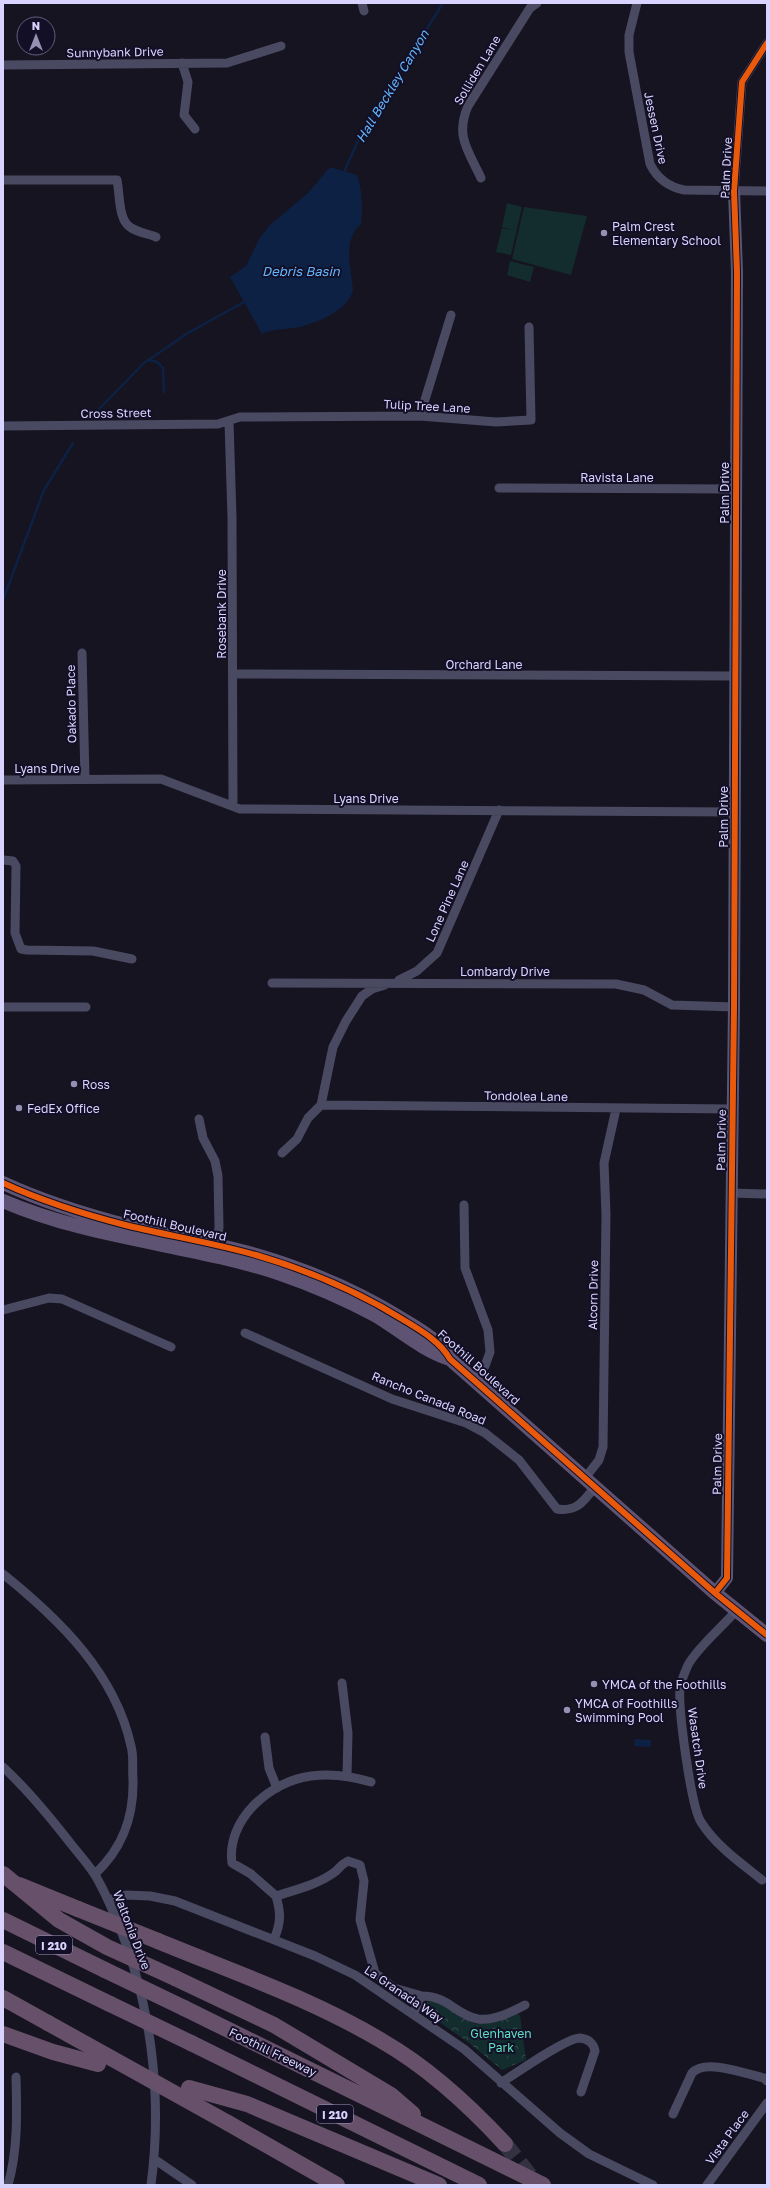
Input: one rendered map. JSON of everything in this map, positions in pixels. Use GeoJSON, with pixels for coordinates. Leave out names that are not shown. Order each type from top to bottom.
{"type":"FeatureCollection","features":[{"type":"Feature","properties":{"kind":"highway"},"geometry":{"type":"LineString","coordinates":[[3,1874],[65,1924],[107,1947],[236,2005],[328,2056],[391,2095],[432,2131]]}},
{"type":"Feature","properties":{"kind":"highway"},"geometry":{"type":"LineString","coordinates":[[3,1878],[296,1998],[341,2018],[383,2042],[450,2089],[479,2115],[505,2144]]}},
{"type":"Feature","properties":{"kind":"highway","name":"Foothill Freeway"},"geometry":{"type":"LineString","coordinates":[[3,1920],[543,2185]]}},
{"type":"Feature","properties":{"kind":"highway","name":"I 210"},"geometry":{"type":"LineString","coordinates":[[3,1952],[479,2185]]}},
{"type":"Feature","properties":{"kind":"highway"},"geometry":{"type":"LineString","coordinates":[[3,1998],[337,2185]]}},
{"type":"Feature","properties":{"kind":"highway"},"geometry":{"type":"LineString","coordinates":[[3,2034],[53,2052],[247,2104],[439,2185]]}},
{"type":"Feature","properties":{"kind":"main road","name":"Foothill Boulevard"},"geometry":{"type":"LineString","coordinates":[[3,1183],[58,1206],[129,1232]]}},
{"type":"Feature","properties":{"kind":"main road","name":"Foothill Boulevard"},"geometry":{"type":"LineString","coordinates":[[3,1200],[62,1222],[129,1232],[285,1264],[348,1290],[390,1312],[422,1331],[444,1348],[450,1359],[474,1378],[736,1611],[767,1635]]}},
{"type":"Feature","properties":{"kind":"street","name":"Solliden Lane"},"geometry":{"type":"LineString","coordinates":[[481,178],[466,146],[462,133],[462,120],[468,106],[530,8],[537,3]]}},
{"type":"Feature","properties":{"kind":"street","name":"Jessen Drive"},"geometry":{"type":"LineString","coordinates":[[637,3],[630,31],[629,52],[650,164],[654,173],[673,188],[684,190],[767,191]]}},
{"type":"Feature","properties":{"kind":"street","name":"Palm Drive"},"geometry":{"type":"LineString","coordinates":[[716,1593],[727,1578],[734,1007],[734,676],[737,272],[734,191],[742,82],[767,43]]}},
{"type":"Feature","properties":{"kind":"street","name":"Sunnybank Drive"},"geometry":{"type":"LineString","coordinates":[[3,65],[227,63],[281,46]]}},
{"type":"Feature","properties":{"kind":"street"},"geometry":{"type":"LineString","coordinates":[[182,64],[188,82],[184,115],[195,129]]}},
{"type":"Feature","properties":{"kind":"street"},"geometry":{"type":"LineString","coordinates":[[3,180],[117,180],[120,195],[121,217],[130,228],[156,237]]}},
{"type":"Feature","properties":{"kind":"street"},"geometry":{"type":"LineString","coordinates":[[420,416],[451,315]]}},
{"type":"Feature","properties":{"kind":"street","name":"Tulip Tree Lane"},"geometry":{"type":"LineString","coordinates":[[229,422],[240,417],[420,416],[496,422],[531,420],[529,327]]}},
{"type":"Feature","properties":{"kind":"street","name":"Cross Street"},"geometry":{"type":"LineString","coordinates":[[3,426],[218,424],[229,422]]}},
{"type":"Feature","properties":{"kind":"street","name":"Rosebank Drive"},"geometry":{"type":"LineString","coordinates":[[229,422],[234,674],[233,806]]}},
{"type":"Feature","properties":{"kind":"street","name":"Ravista Lane"},"geometry":{"type":"LineString","coordinates":[[498,488],[735,489]]}},
{"type":"Feature","properties":{"kind":"street","name":"Oakado Place"},"geometry":{"type":"LineString","coordinates":[[82,653],[85,780]]}},
{"type":"Feature","properties":{"kind":"street","name":"Orchard Lane"},"geometry":{"type":"LineString","coordinates":[[234,674],[734,676]]}},
{"type":"Feature","properties":{"kind":"street","name":"Lyans Drive"},"geometry":{"type":"LineString","coordinates":[[3,780],[160,780],[240,809],[734,812]]}},
{"type":"Feature","properties":{"kind":"street","name":"Lone Pine Lane"},"geometry":{"type":"LineString","coordinates":[[321,1105],[333,1047],[346,1021],[367,992],[395,982],[418,971],[437,953],[499,810]]}},
{"type":"Feature","properties":{"kind":"street"},"geometry":{"type":"LineString","coordinates":[[3,860],[13,861],[16,866],[15,933],[21,949],[93,951],[132,959]]}},
{"type":"Feature","properties":{"kind":"street","name":"Lombardy Drive"},"geometry":{"type":"LineString","coordinates":[[272,983],[395,982],[616,984],[644,990],[672,1005],[734,1007]]}},
{"type":"Feature","properties":{"kind":"street"},"geometry":{"type":"LineString","coordinates":[[3,1007],[86,1007]]}},
{"type":"Feature","properties":{"kind":"street"},"geometry":{"type":"LineString","coordinates":[[282,1153],[297,1139],[308,1118],[321,1105]]}},
{"type":"Feature","properties":{"kind":"street","name":"Tondolea Lane"},"geometry":{"type":"LineString","coordinates":[[321,1105],[732,1109]]}},
{"type":"Feature","properties":{"kind":"street","name":"Alcorn Drive"},"geometry":{"type":"LineString","coordinates":[[590,1482],[603,1447],[606,1214],[603,1176],[616,1109]]}},
{"type":"Feature","properties":{"kind":"street"},"geometry":{"type":"LineString","coordinates":[[199,1119],[203,1138],[215,1161],[218,1176],[219,1227],[216,1250]]}},
{"type":"Feature","properties":{"kind":"street"},"geometry":{"type":"LineString","coordinates":[[731,1193],[767,1194]]}},
{"type":"Feature","properties":{"kind":"street"},"geometry":{"type":"LineString","coordinates":[[464,1206],[466,1268],[488,1330],[490,1352],[485,1366],[474,1378]]}},
{"type":"Feature","properties":{"kind":"street"},"geometry":{"type":"LineString","coordinates":[[3,1310],[49,1298],[62,1300],[171,1348]]}},
{"type":"Feature","properties":{"kind":"street","name":"Rancho Canada Road"},"geometry":{"type":"LineString","coordinates":[[245,1334],[392,1399],[466,1423],[485,1433],[519,1460],[557,1509],[571,1510],[578,1506],[590,1482]]}},
{"type":"Feature","properties":{"kind":"street"},"geometry":{"type":"LineString","coordinates":[[3,1574],[42,1606],[71,1635],[108,1687],[126,1727],[132,1747],[133,1801],[118,1847],[95,1874]]}},
{"type":"Feature","properties":{"kind":"street","name":"Wasatch Drive"},"geometry":{"type":"LineString","coordinates":[[736,1611],[688,1665],[680,1686],[679,1702],[692,1791],[700,1822],[723,1848],[762,1880]]}},
{"type":"Feature","properties":{"kind":"street"},"geometry":{"type":"LineString","coordinates":[[342,1684],[348,1733],[347,1775]]}},
{"type":"Feature","properties":{"kind":"street"},"geometry":{"type":"LineString","coordinates":[[265,1737],[269,1768],[277,1788]]}},
{"type":"Feature","properties":{"kind":"street","name":"Waltonia Drive"},"geometry":{"type":"LineString","coordinates":[[3,1767],[17,1780],[53,1821],[95,1874],[108,1900],[126,1943],[136,1972],[145,2012],[153,2061],[156,2108],[154,2159],[151,2185]]}},
{"type":"Feature","properties":{"kind":"street"},"geometry":{"type":"LineString","coordinates":[[274,1939],[280,1925],[280,1912],[276,1896],[252,1874],[232,1862],[231,1851],[233,1836],[242,1818],[262,1799],[277,1788],[310,1776],[347,1775],[371,1782]]}},
{"type":"Feature","properties":{"kind":"street"},"geometry":{"type":"LineString","coordinates":[[276,1896],[319,1880],[336,1871],[342,1864],[348,1861],[360,1865],[364,1881],[360,1920],[375,1973],[394,1988],[422,1996],[432,1996],[442,1999],[468,2016],[479,2019],[511,2012],[525,2006]]}},
{"type":"Feature","properties":{"kind":"street","name":"La Granada Way"},"geometry":{"type":"LineString","coordinates":[[108,1900],[126,1895],[150,1896],[175,1901],[316,1956],[366,1983],[464,2049],[501,2083],[560,2133],[589,2154],[653,2185]]}},
{"type":"Feature","properties":{"kind":"street"},"geometry":{"type":"LineString","coordinates":[[366,1983],[375,1973]]}},
{"type":"Feature","properties":{"kind":"street"},"geometry":{"type":"LineString","coordinates":[[413,2014],[422,1996]]}},
{"type":"Feature","properties":{"kind":"street"},"geometry":{"type":"LineString","coordinates":[[501,2083],[572,2040],[580,2038],[588,2040],[594,2045],[595,2051],[581,2092]]}},
{"type":"Feature","properties":{"kind":"street"},"geometry":{"type":"LineString","coordinates":[[674,2114],[692,2073],[696,2068],[710,2066],[764,2078],[767,2081]]}},
{"type":"Feature","properties":{"kind":"street"},"geometry":{"type":"LineString","coordinates":[[8,2185],[11,2174],[17,2120],[16,2077]]}},
{"type":"Feature","properties":{"kind":"street","name":"Vista Place"},"geometry":{"type":"LineString","coordinates":[[707,2185],[767,2103]]}},
{"type":"Feature","properties":{"kind":"street"},"geometry":{"type":"LineString","coordinates":[[154,2159],[192,2185]]}},
{"type":"Feature","properties":{"kind":"green space"},"geometry":{"type":"Polygon","coordinates":[[[507,203],[522,207],[511,255],[496,252],[502,228],[516,231],[502,227],[507,203]]]}},
{"type":"Feature","properties":{"kind":"green space"},"geometry":{"type":"Polygon","coordinates":[[[524,207],[587,216],[571,275],[512,259],[524,207]]]}},
{"type":"Feature","properties":{"kind":"green space"},"geometry":{"type":"Polygon","coordinates":[[[510,261],[534,267],[530,282],[507,275],[510,261]]]}},
{"type":"Feature","properties":{"kind":"green space","name":"Glenhaven Park"},"geometry":{"type":"Polygon","coordinates":[[[431,2001],[437,2002],[468,2021],[476,2024],[515,2013],[520,2015],[526,2060],[502,2070],[469,2043],[425,2012],[425,2003],[431,2001]]]}},
{"type":"Feature","properties":{"kind":"green space"},"geometry":{"type":"Polygon","coordinates":[[[506,2026],[514,2054],[501,2058],[493,2029],[506,2026]]]}},
{"type":"Feature","properties":{"kind":"water","name":"Debris Basin"},"geometry":{"type":"Polygon","coordinates":[[[330,167],[357,175],[360,187],[362,206],[361,224],[351,238],[349,255],[353,290],[345,304],[323,319],[299,327],[271,331],[262,334],[230,277],[246,266],[259,239],[269,226],[309,192],[330,167]]]}},
{"type":"Feature","properties":{"kind":"water"},"geometry":{"type":"Polygon","coordinates":[[[635,1739],[651,1740],[651,1747],[634,1746],[635,1739]]]}},
{"type":"Feature","properties":{"kind":"waterway","name":"Hall Beckley Canyon"},"geometry":{"type":"LineString","coordinates":[[345,170],[360,136],[443,3]]}},
{"type":"Feature","properties":{"kind":"waterway"},"geometry":{"type":"LineString","coordinates":[[99,409],[144,363],[188,333],[244,302]]}},
{"type":"Feature","properties":{"kind":"waterway"},"geometry":{"type":"LineString","coordinates":[[149,360],[157,362],[163,368],[164,392]]}},
{"type":"Feature","properties":{"kind":"waterway"},"geometry":{"type":"LineString","coordinates":[[3,600],[44,490],[73,443]]}},
{"type":"Feature","properties":{"kind":"tunnel"},"geometry":{"type":"LineString","coordinates":[[505,2144],[535,2182]]}},
{"type":"Feature","properties":{"kind":"cycle path"},"geometry":{"type":"LineString","coordinates":[[715,1593],[727,1578],[734,1007],[737,272],[734,191],[742,82],[767,43]]}},
{"type":"Feature","properties":{"kind":"cycle path"},"geometry":{"type":"LineString","coordinates":[[3,1183],[65,1208],[129,1226],[256,1255],[294,1267],[349,1290],[416,1327],[435,1341],[450,1359],[715,1593],[767,1635]]}},
{"type":"Feature","properties":{"kind":"place","name":"Palm Crest Elementary School"},"geometry":{"type":"Point","coordinates":[604,233]}},
{"type":"Feature","properties":{"kind":"place","name":"Ross"},"geometry":{"type":"Point","coordinates":[74,1084]}},
{"type":"Feature","properties":{"kind":"place","name":"FedEx Office"},"geometry":{"type":"Point","coordinates":[19,1108]}},
{"type":"Feature","properties":{"kind":"place","name":"YMCA of the Foothills"},"geometry":{"type":"Point","coordinates":[594,1684]}},
{"type":"Feature","properties":{"kind":"place","name":"YMCA of Foothills Swimming Pool"},"geometry":{"type":"Point","coordinates":[567,1710]}}]}
